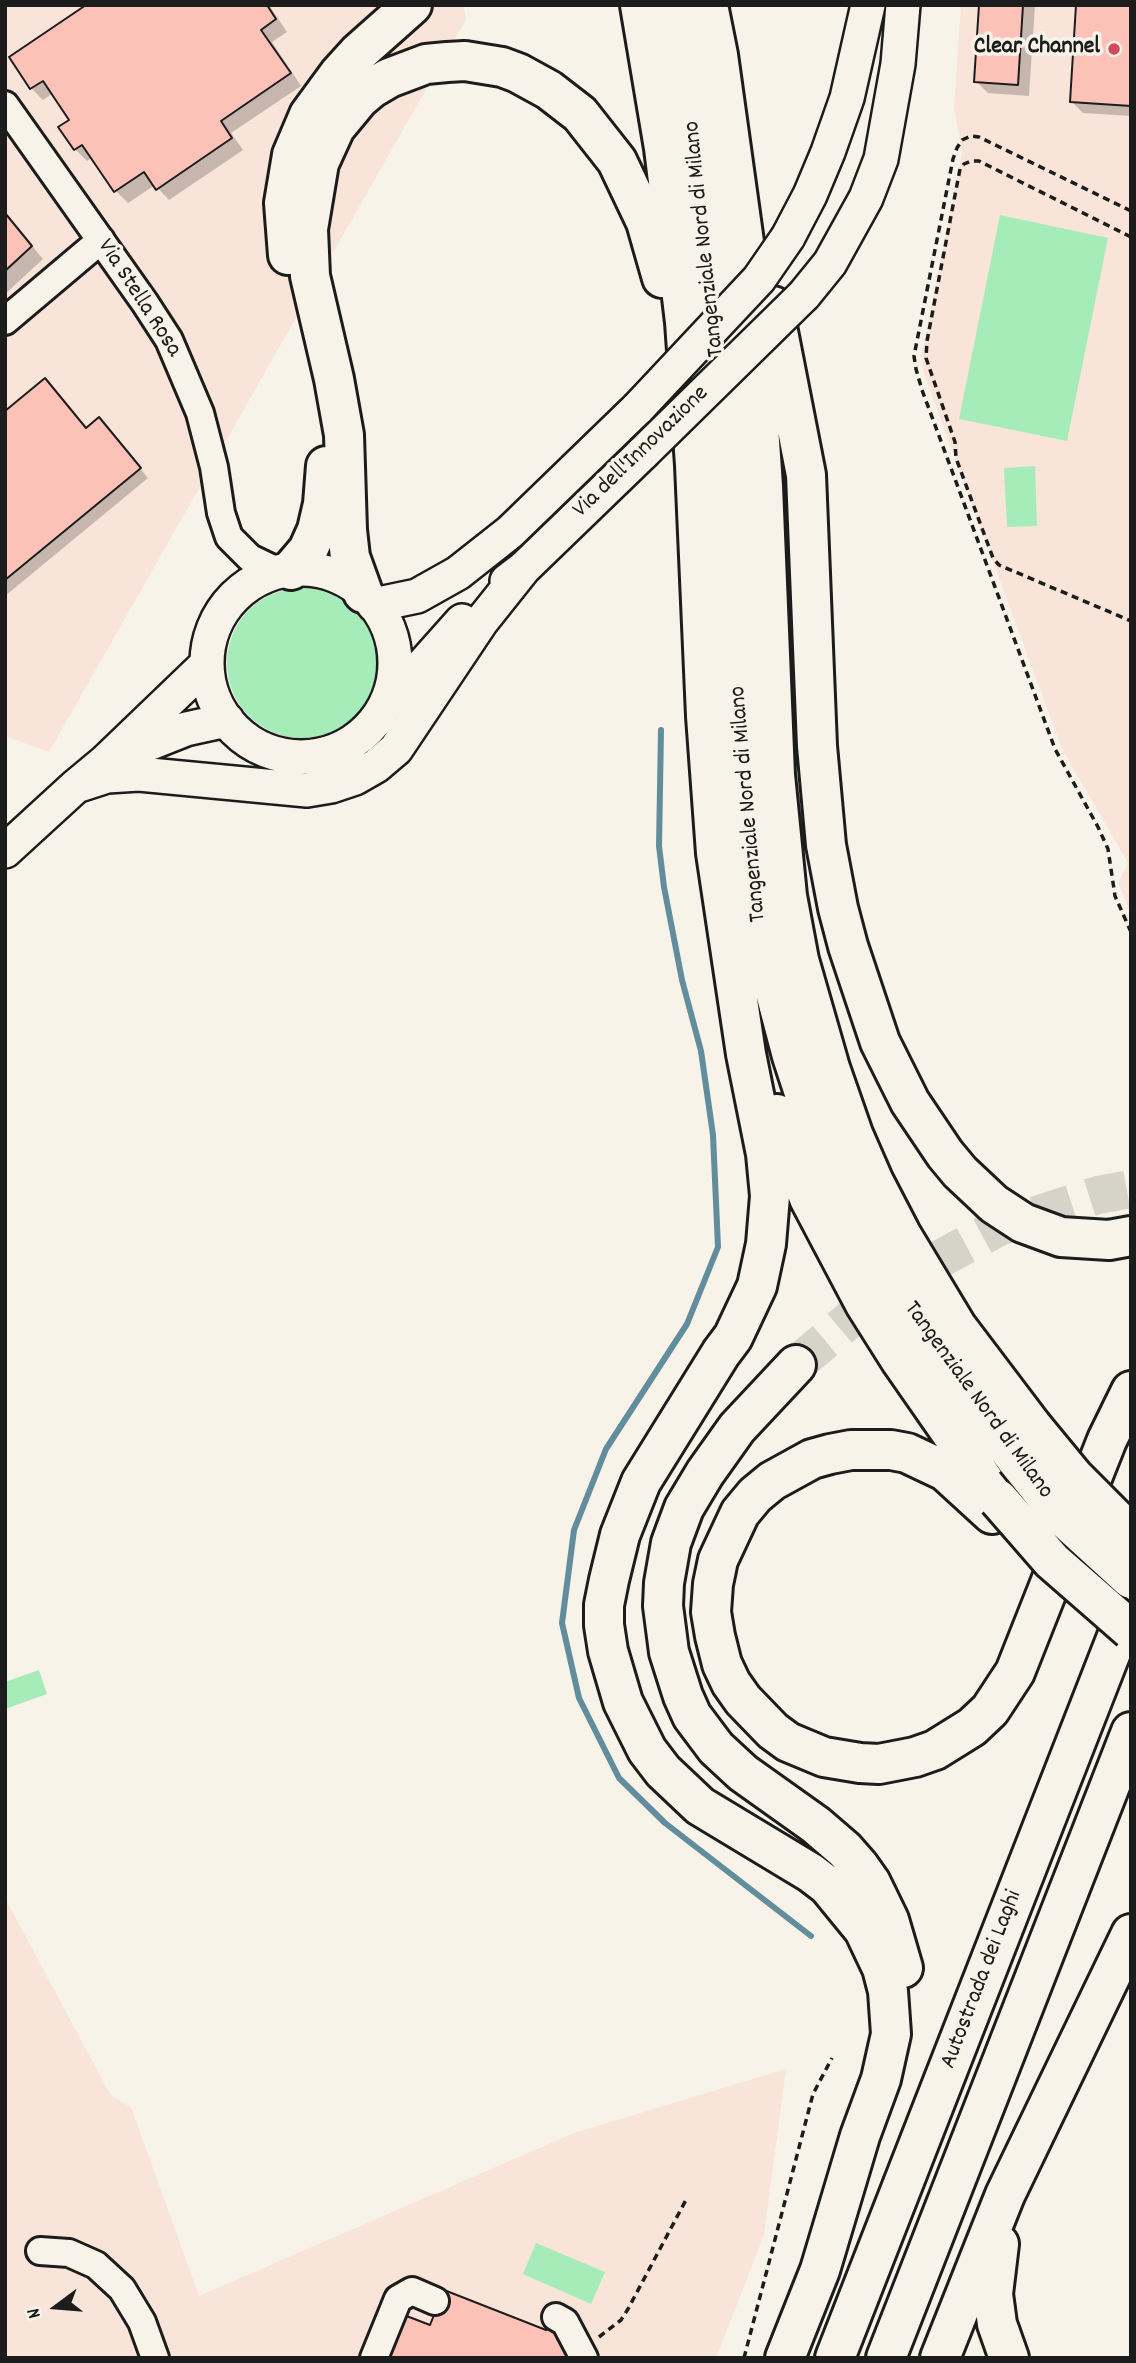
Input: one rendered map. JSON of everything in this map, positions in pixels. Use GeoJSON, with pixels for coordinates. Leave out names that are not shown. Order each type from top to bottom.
{"type":"FeatureCollection","features":[{"type":"Feature","properties":{"kind":"highway"},"geometry":{"type":"LineString","coordinates":[[640,5],[661,123],[686,335],[699,540],[710,791],[723,908],[769,1177],[769,1219],[762,1267],[748,1308],[733,1337],[641,1482],[620,1535],[604,1605],[604,1625],[608,1651],[623,1702],[647,1750],[663,1771],[700,1806],[828,1886],[864,1930],[882,1968],[891,2011],[887,2057],[820,2270]]}},
{"type":"Feature","properties":{"kind":"highway","name":"Tangenziale Nord di Milano"},"geometry":{"type":"LineString","coordinates":[[674,5],[697,140],[713,269],[749,849],[761,929],[792,1056],[828,1156],[855,1215],[904,1304],[941,1362],[1024,1443],[1074,1478],[1131,1534]]}},
{"type":"Feature","properties":{"kind":"highway"},"geometry":{"type":"LineString","coordinates":[[709,5],[755,192],[779,341],[802,451],[808,515],[817,746],[826,845],[838,908],[867,1009],[890,1063],[916,1111],[960,1172],[993,1203],[1023,1223],[1061,1237],[1109,1240],[1131,1236]]}},
{"type":"Feature","properties":{"kind":"highway","name":"Tangenziale Nord di Milano"},"geometry":{"type":"LineString","coordinates":[[709,5],[749,278],[763,486],[776,788],[787,895],[799,960],[830,1069],[853,1134],[901,1234],[1024,1443],[1061,1515],[1131,1579]]}},
{"type":"Feature","properties":{"kind":"highway"},"geometry":{"type":"LineString","coordinates":[[285,571],[308,550],[317,530],[323,504],[326,466],[320,400],[295,292],[284,229],[284,203],[292,155],[309,114],[324,93],[358,53],[409,7]]}},
{"type":"Feature","properties":{"kind":"highway"},"geometry":{"type":"LineString","coordinates":[[369,599],[350,557],[344,435],[310,276],[309,218],[319,163],[335,128],[346,113],[372,88],[389,78],[426,64],[447,61],[484,63],[518,73],[534,81],[580,114],[617,161],[646,222],[670,312],[680,375],[686,464],[699,540]]}},
{"type":"Feature","properties":{"kind":"highway"},"geometry":{"type":"LineString","coordinates":[[733,960],[774,1106],[809,1198],[837,1254],[886,1338],[995,1507]]}},
{"type":"Feature","properties":{"kind":"highway"},"geometry":{"type":"LineString","coordinates":[[785,2358],[898,2060],[906,2021],[902,1959],[881,1901],[852,1858],[816,1825],[743,1773],[716,1748],[698,1724],[683,1696],[676,1673],[667,1641],[663,1606],[666,1562],[684,1508],[737,1428],[796,1365]]}},
{"type":"Feature","properties":{"kind":"highway"},"geometry":{"type":"LineString","coordinates":[[1131,1391],[1107,1440],[1015,1672],[990,1710],[972,1727],[935,1750],[915,1757],[880,1763],[851,1762],[824,1757],[788,1742],[773,1731],[743,1700],[731,1683],[722,1664],[711,1612],[718,1560],[740,1513],[755,1495],[772,1481],[812,1459],[851,1450],[891,1450],[917,1457],[945,1471],[995,1507],[1052,1561],[1114,1603],[1131,1630]]}},
{"type":"Feature","properties":{"kind":"highway","name":"Autostrada dei Laghi"},"geometry":{"type":"LineString","coordinates":[[835,2358],[1114,1603]]}},
{"type":"Feature","properties":{"kind":"highway","name":"Autostrada dei Laghi"},"geometry":{"type":"LineString","coordinates":[[886,2358],[1131,1732]]}},
{"type":"Feature","properties":{"kind":"highway"},"geometry":{"type":"LineString","coordinates":[[940,2358],[1004,2195],[1131,1934]]}},
{"type":"Feature","properties":{"kind":"highway"},"geometry":{"type":"LineString","coordinates":[[1009,2358],[995,2312],[995,2262],[1005,2224],[1049,2107]]}},
{"type":"Feature","properties":{"kind":"main road","name":"Via dell'Innovazione"},"geometry":{"type":"LineString","coordinates":[[369,599],[417,596],[436,587],[458,573],[510,531],[638,408],[759,279],[788,237],[810,195],[844,109],[869,5]]}},
{"type":"Feature","properties":{"kind":"main road","name":"Via dell'Innovazione"},"geometry":{"type":"LineString","coordinates":[[380,714],[474,608],[524,568],[643,453],[804,295],[830,262],[866,198],[881,159],[898,64],[903,5]]}},
{"type":"Feature","properties":{"kind":"main road"},"geometry":{"type":"LineString","coordinates":[[76,786],[107,776],[139,774],[307,790],[355,778],[376,766],[396,749],[481,622],[524,568]]}},
{"type":"Feature","properties":{"kind":"main road"},"geometry":{"type":"LineString","coordinates":[[314,570],[336,576],[369,599],[390,634],[393,650],[392,683],[380,714],[370,727],[350,742],[328,753],[295,757],[264,749],[237,732],[212,694],[207,664],[212,633],[226,606],[248,585],[285,571],[314,570]]}},
{"type":"Feature","properties":{"kind":"main road"},"geometry":{"type":"LineString","coordinates":[[5,850],[106,761],[207,664]]}},
{"type":"Feature","properties":{"kind":"main road"},"geometry":{"type":"LineString","coordinates":[[106,761],[186,729],[227,720]]}},
{"type":"Feature","properties":{"kind":"street","name":"Via Stella Rosa"},"geometry":{"type":"LineString","coordinates":[[5,104],[169,340],[187,380],[208,443],[221,513],[229,537],[250,558],[285,571]]}},
{"type":"Feature","properties":{"kind":"street"},"geometry":{"type":"LineString","coordinates":[[5,321],[101,240]]}},
{"type":"Feature","properties":{"kind":"street"},"geometry":{"type":"LineString","coordinates":[[40,2251],[69,2253],[96,2265],[122,2289],[142,2322],[155,2358]]}},
{"type":"Feature","properties":{"kind":"street"},"geometry":{"type":"LineString","coordinates":[[373,2358],[398,2299],[412,2291],[435,2301]]}},
{"type":"Feature","properties":{"kind":"street"},"geometry":{"type":"LineString","coordinates":[[556,2317],[565,2322],[583,2355]]}},
{"type":"Feature","properties":{"kind":"path"},"geometry":{"type":"LineString","coordinates":[[1131,211],[979,136],[962,140],[953,159],[914,356],[922,390],[1055,749],[1108,849],[1115,896],[1131,932]]}},
{"type":"Feature","properties":{"kind":"path"},"geometry":{"type":"LineString","coordinates":[[1131,237],[979,161],[964,164],[960,169],[926,358],[955,442],[956,458],[993,558],[999,565],[1131,621]]}},
{"type":"Feature","properties":{"kind":"path"},"geometry":{"type":"LineString","coordinates":[[744,2358],[813,2094],[832,2058]]}},
{"type":"Feature","properties":{"kind":"path"},"geometry":{"type":"LineString","coordinates":[[583,2355],[597,2338],[621,2320],[687,2198]]}},
{"type":"Feature","properties":{"kind":"shaded area"},"geometry":{"type":"Polygon","coordinates":[[[5,5],[463,5],[466,19],[49,752],[5,736],[5,5]]]}},
{"type":"Feature","properties":{"kind":"shaded area"},"geometry":{"type":"Polygon","coordinates":[[[961,5],[1131,5],[1131,913],[1118,883],[1128,863],[1062,749],[923,371],[922,353],[962,153],[954,107],[961,5]]]}},
{"type":"Feature","properties":{"kind":"shaded area"},"geometry":{"type":"Polygon","coordinates":[[[5,1898],[111,2096],[131,2107],[199,2296],[574,2133],[786,2069],[764,2235],[716,2358],[5,2358],[5,1898]]]}},
{"type":"Feature","properties":{"kind":"green space"},"geometry":{"type":"Polygon","coordinates":[[[1000,215],[1108,238],[1067,441],[959,419],[1000,215]]]}},
{"type":"Feature","properties":{"kind":"green space"},"geometry":{"type":"Polygon","coordinates":[[[1035,466],[1037,526],[1007,527],[1004,468],[1035,466]]]}},
{"type":"Feature","properties":{"kind":"green space"},"geometry":{"type":"Polygon","coordinates":[[[302,588],[331,594],[355,610],[371,634],[377,663],[371,692],[355,716],[331,732],[302,738],[273,732],[249,716],[233,692],[227,663],[233,634],[249,610],[273,594],[302,588]]]}},
{"type":"Feature","properties":{"kind":"green space"},"geometry":{"type":"Polygon","coordinates":[[[39,1670],[47,1694],[5,1709],[5,1682],[39,1670]]]}},
{"type":"Feature","properties":{"kind":"green space"},"geometry":{"type":"Polygon","coordinates":[[[536,2243],[605,2272],[591,2304],[523,2274],[536,2243]]]}},
{"type":"Feature","properties":{"kind":"building"},"geometry":{"type":"Polygon","coordinates":[[[86,5],[267,5],[276,19],[261,30],[291,73],[221,121],[232,138],[156,190],[144,172],[114,192],[82,145],[74,150],[58,127],[69,120],[43,81],[30,89],[9,57],[86,5]]]}},
{"type":"Feature","properties":{"kind":"building"},"geometry":{"type":"Polygon","coordinates":[[[979,5],[1023,5],[1018,85],[974,82],[979,5]]]}},
{"type":"Feature","properties":{"kind":"building"},"geometry":{"type":"Polygon","coordinates":[[[1076,5],[1131,5],[1131,106],[1070,102],[1076,5]]]}},
{"type":"Feature","properties":{"kind":"building"},"geometry":{"type":"Polygon","coordinates":[[[5,213],[32,246],[5,271],[5,213]]]}},
{"type":"Feature","properties":{"kind":"building"},"geometry":{"type":"Polygon","coordinates":[[[45,378],[86,428],[99,417],[141,468],[5,580],[5,411],[45,378]]]}},
{"type":"Feature","properties":{"kind":"building"},"geometry":{"type":"Polygon","coordinates":[[[444,2290],[546,2330],[560,2324],[575,2358],[387,2358],[404,2315],[430,2325],[444,2290]]]}},
{"type":"Feature","properties":{"kind":"waterway"},"geometry":{"type":"LineString","coordinates":[[661,730],[659,846],[682,980],[701,1051],[713,1135],[718,1247],[687,1324],[606,1449],[574,1530],[562,1623],[579,1698],[619,1778],[665,1823],[811,1936]]}},
{"type":"Feature","properties":{"kind":"tunnel"},"geometry":{"type":"LineString","coordinates":[[796,1365],[890,1286],[999,1227],[1098,1195],[1131,1189]]}},
{"type":"Feature","properties":{"kind":"place","name":"Clear Channel"},"geometry":{"type":"Point","coordinates":[1114,49]}}]}
